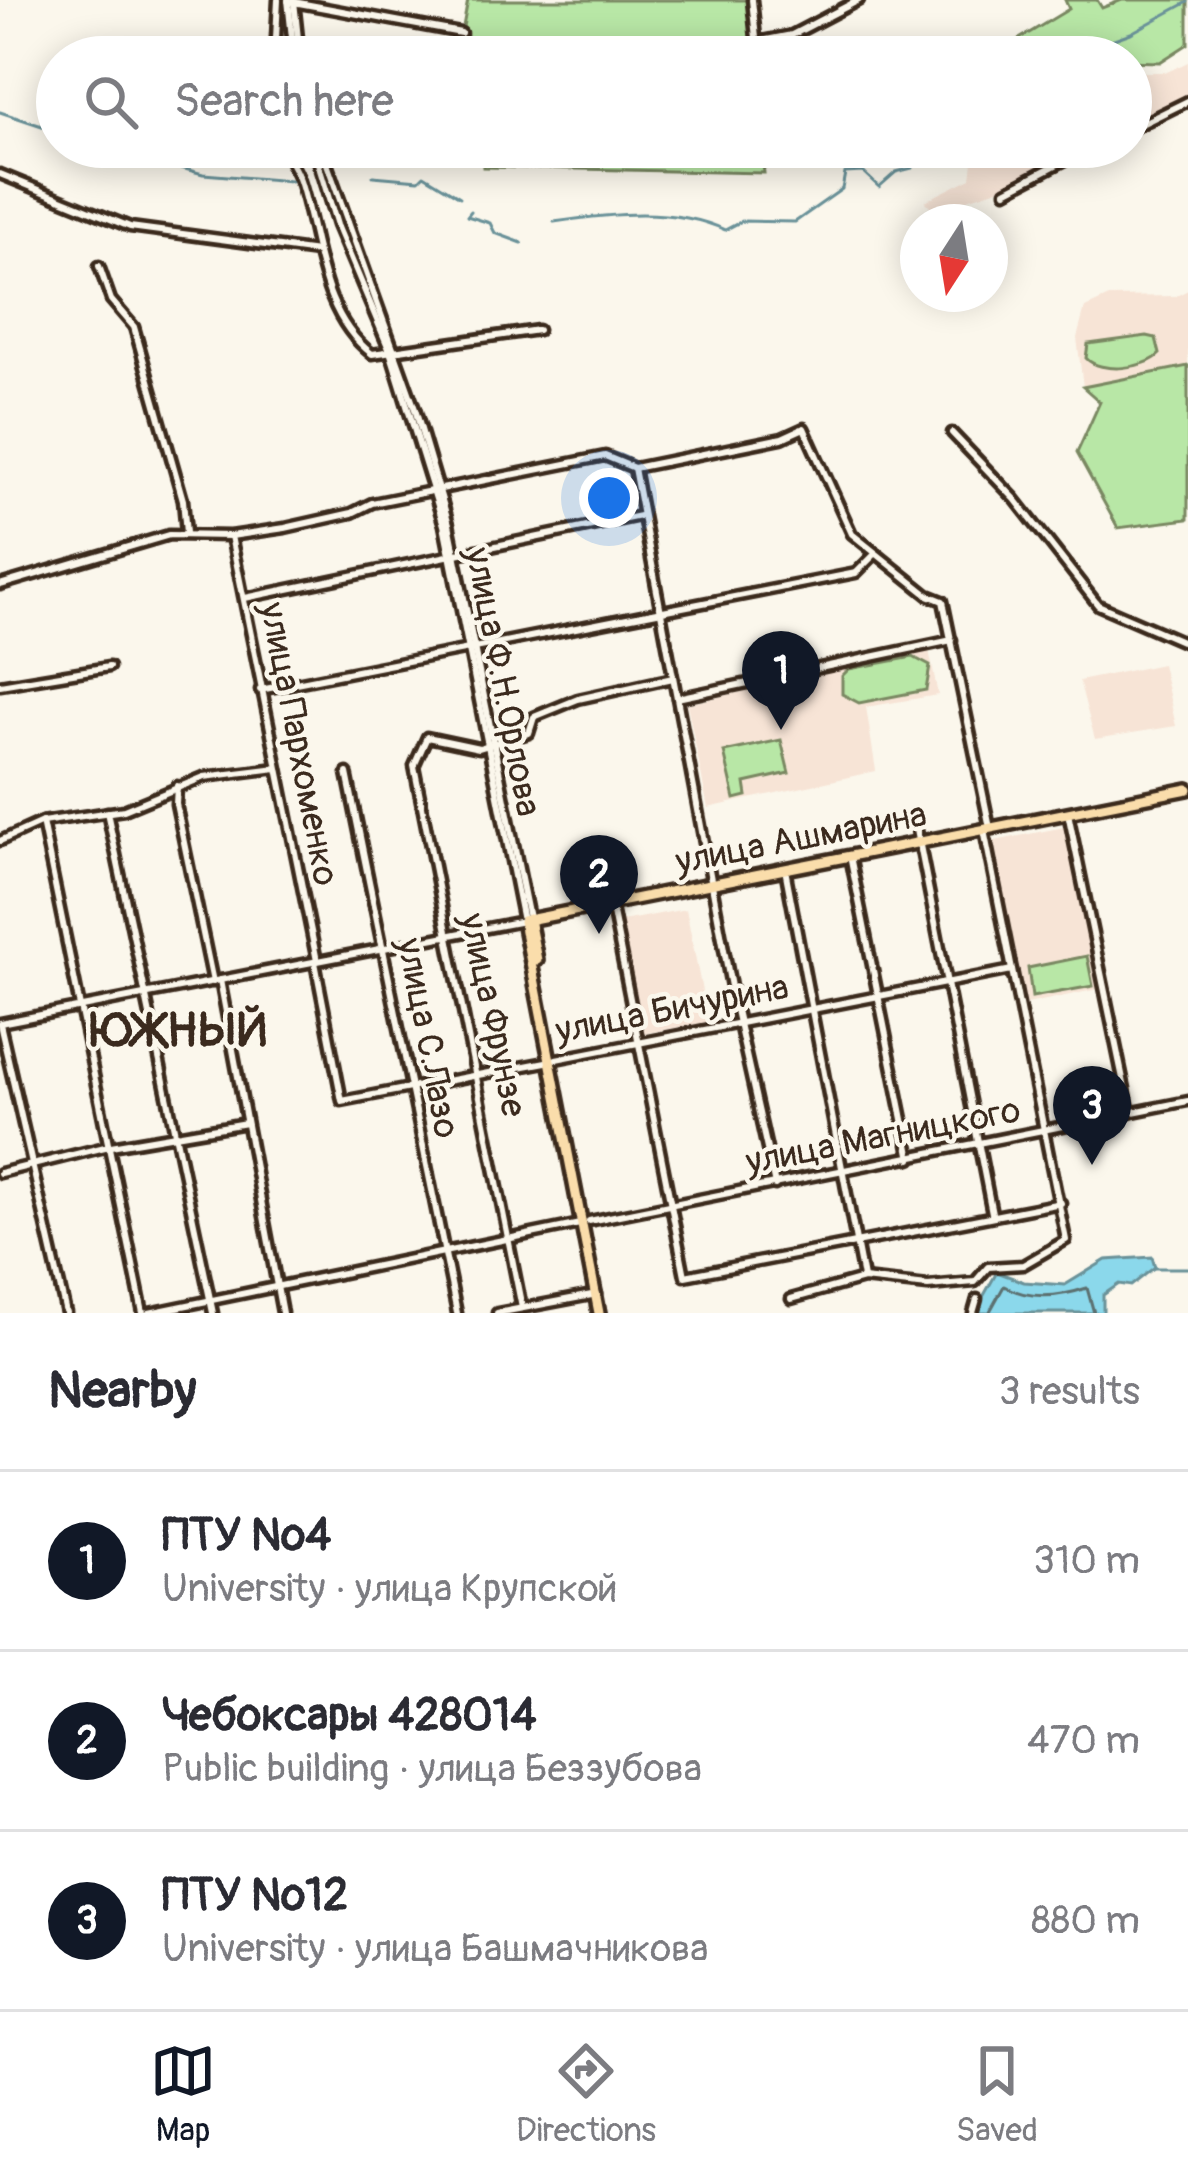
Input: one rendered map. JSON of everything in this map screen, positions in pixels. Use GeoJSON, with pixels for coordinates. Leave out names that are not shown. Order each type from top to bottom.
{"type":"FeatureCollection","features":[{"type":"Feature","properties":{"kind":"main road","name":"улица Ашмарина"},"geometry":{"type":"LineString","coordinates":[[526,920],[1188,790]]}},
{"type":"Feature","properties":{"kind":"main road","name":"улица Ф.Н.Орлова"},"geometry":{"type":"LineString","coordinates":[[526,920],[603,1313]]}},
{"type":"Feature","properties":{"kind":"main road","name":"улица Ф.Н.Орлова"},"geometry":{"type":"LineString","coordinates":[[586,1222],[603,1313]]}},
{"type":"Feature","properties":{"kind":"street"},"geometry":{"type":"LineString","coordinates":[[276,36],[278,0]]}},
{"type":"Feature","properties":{"kind":"street"},"geometry":{"type":"LineString","coordinates":[[295,36],[291,0],[461,33]]}},
{"type":"Feature","properties":{"kind":"street"},"geometry":{"type":"LineString","coordinates":[[752,0],[755,36]]}},
{"type":"Feature","properties":{"kind":"street"},"geometry":{"type":"LineString","coordinates":[[787,36],[859,0]]}},
{"type":"Feature","properties":{"kind":"street"},"geometry":{"type":"LineString","coordinates":[[1152,119],[1188,101]]}},
{"type":"Feature","properties":{"kind":"street"},"geometry":{"type":"LineString","coordinates":[[294,168],[316,253],[347,330],[371,354],[538,330]]}},
{"type":"Feature","properties":{"kind":"street","name":"улица Ф.Н.Орлова"},"geometry":{"type":"LineString","coordinates":[[324,168],[392,350],[437,491],[454,555],[526,920]]}},
{"type":"Feature","properties":{"kind":"street"},"geometry":{"type":"LineString","coordinates":[[1006,191],[1050,168]]}},
{"type":"Feature","properties":{"kind":"street"},"geometry":{"type":"LineString","coordinates":[[0,174],[130,227],[316,253]]}},
{"type":"Feature","properties":{"kind":"street"},"geometry":{"type":"LineString","coordinates":[[99,266],[111,300],[134,327],[183,500],[186,533]]}},
{"type":"Feature","properties":{"kind":"street"},"geometry":{"type":"LineString","coordinates":[[0,585],[186,533],[231,536],[532,469],[617,458],[634,468],[782,438],[804,428],[849,529],[928,596],[943,601],[1066,1240],[1023,1264],[988,1267],[975,1282],[928,1286],[863,1280],[791,1299]]}},
{"type":"Feature","properties":{"kind":"street"},"geometry":{"type":"LineString","coordinates":[[952,433],[1015,499],[1098,605],[1188,644]]}},
{"type":"Feature","properties":{"kind":"street"},"geometry":{"type":"LineString","coordinates":[[634,468],[775,1185]]}},
{"type":"Feature","properties":{"kind":"street"},"geometry":{"type":"LineString","coordinates":[[244,598],[641,516]]}},
{"type":"Feature","properties":{"kind":"street","name":"улица Пархоменко"},"geometry":{"type":"LineString","coordinates":[[231,536],[342,1102]]}},
{"type":"Feature","properties":{"kind":"street"},"geometry":{"type":"LineString","coordinates":[[260,690],[856,573],[875,554]]}},
{"type":"Feature","properties":{"kind":"street"},"geometry":{"type":"LineString","coordinates":[[676,698],[952,640]]}},
{"type":"Feature","properties":{"kind":"street"},"geometry":{"type":"LineString","coordinates":[[0,685],[109,668]]}},
{"type":"Feature","properties":{"kind":"street"},"geometry":{"type":"LineString","coordinates":[[491,745],[529,733],[534,717],[578,699],[673,678]]}},
{"type":"Feature","properties":{"kind":"street","name":"улица Фрунзе"},"geometry":{"type":"LineString","coordinates":[[491,745],[473,748],[428,737],[414,766],[512,1238],[522,1308]]}},
{"type":"Feature","properties":{"kind":"street"},"geometry":{"type":"LineString","coordinates":[[0,841],[42,822],[107,812],[177,786],[278,768]]}},
{"type":"Feature","properties":{"kind":"street","name":"улица С.Лазо"},"geometry":{"type":"LineString","coordinates":[[347,773],[457,1313]]}},
{"type":"Feature","properties":{"kind":"street"},"geometry":{"type":"LineString","coordinates":[[177,786],[176,804],[282,1313]]}},
{"type":"Feature","properties":{"kind":"street"},"geometry":{"type":"LineString","coordinates":[[107,812],[213,1313]]}},
{"type":"Feature","properties":{"kind":"street"},"geometry":{"type":"LineString","coordinates":[[1068,813],[1130,1113]]}},
{"type":"Feature","properties":{"kind":"street"},"geometry":{"type":"LineString","coordinates":[[42,822],[105,1147],[146,1313]]}},
{"type":"Feature","properties":{"kind":"street"},"geometry":{"type":"LineString","coordinates":[[916,825],[992,1213]]}},
{"type":"Feature","properties":{"kind":"street"},"geometry":{"type":"LineString","coordinates":[[850,856],[910,1159]]}},
{"type":"Feature","properties":{"kind":"street"},"geometry":{"type":"LineString","coordinates":[[784,869],[863,1280]]}},
{"type":"Feature","properties":{"kind":"street"},"geometry":{"type":"LineString","coordinates":[[611,903],[668,1209],[685,1276],[1061,1203]]}},
{"type":"Feature","properties":{"kind":"street","name":"улица Ашмарина"},"geometry":{"type":"LineString","coordinates":[[0,1023],[526,920]]}},
{"type":"Feature","properties":{"kind":"street","name":"улица Бичурина"},"geometry":{"type":"LineString","coordinates":[[342,1102],[1012,970]]}},
{"type":"Feature","properties":{"kind":"street"},"geometry":{"type":"LineString","coordinates":[[0,1023],[66,1313]]}},
{"type":"Feature","properties":{"kind":"street","name":"улица Магницкого"},"geometry":{"type":"LineString","coordinates":[[146,1313],[1188,1101]]}},
{"type":"Feature","properties":{"kind":"street"},"geometry":{"type":"LineString","coordinates":[[0,1173],[105,1147],[246,1123]]}},
{"type":"Feature","properties":{"kind":"street"},"geometry":{"type":"LineString","coordinates":[[497,1313],[597,1294]]}},
{"type":"Feature","properties":{"kind":"street"},"geometry":{"type":"LineString","coordinates":[[973,1313],[976,1299]]}},
{"type":"Feature","properties":{"kind":"shaded area"},"geometry":{"type":"Polygon","coordinates":[[[1188,62],[1188,95],[1152,115],[1152,72],[1167,72],[1188,62]]]}},
{"type":"Feature","properties":{"kind":"shaded area"},"geometry":{"type":"Polygon","coordinates":[[[972,168],[1042,168],[952,204],[925,201],[971,178],[972,168]]]}},
{"type":"Feature","properties":{"kind":"shaded area"},"geometry":{"type":"Polygon","coordinates":[[[1188,290],[1188,366],[1083,387],[1077,338],[1085,308],[1109,297],[1176,296],[1188,290]]]}},
{"type":"Feature","properties":{"kind":"shaded area"},"geometry":{"type":"Polygon","coordinates":[[[929,650],[938,695],[866,707],[876,771],[708,808],[687,704],[929,650]]]}},
{"type":"Feature","properties":{"kind":"shaded area"},"geometry":{"type":"Polygon","coordinates":[[[1162,664],[1176,726],[1095,739],[1079,681],[1162,664]]]}},
{"type":"Feature","properties":{"kind":"shaded area"},"geometry":{"type":"Polygon","coordinates":[[[1069,826],[1103,988],[1027,1004],[1022,1002],[990,842],[1069,826]]]}},
{"type":"Feature","properties":{"kind":"shaded area"},"geometry":{"type":"Polygon","coordinates":[[[686,909],[708,1022],[641,1034],[617,922],[686,909]]]}},
{"type":"Feature","properties":{"kind":"green space"},"geometry":{"type":"Polygon","coordinates":[[[468,0],[749,0],[752,36],[467,36],[462,32],[468,0]]]}},
{"type":"Feature","properties":{"kind":"green space"},"geometry":{"type":"Polygon","coordinates":[[[1065,0],[1097,0],[1102,8],[1122,0],[1188,0],[1188,44],[1160,62],[1152,62],[1152,36],[1024,36],[1069,9],[1065,0]]]}},
{"type":"Feature","properties":{"kind":"green space"},"geometry":{"type":"Polygon","coordinates":[[[530,168],[763,168],[764,173],[530,168]]]}},
{"type":"Feature","properties":{"kind":"green space"},"geometry":{"type":"Polygon","coordinates":[[[1156,338],[1160,354],[1144,363],[1112,368],[1086,358],[1088,344],[1156,338]]]}},
{"type":"Feature","properties":{"kind":"green space"},"geometry":{"type":"Polygon","coordinates":[[[1188,366],[1188,519],[1118,528],[1077,453],[1100,402],[1083,387],[1188,366]]]}},
{"type":"Feature","properties":{"kind":"green space"},"geometry":{"type":"Polygon","coordinates":[[[913,657],[930,666],[926,690],[859,703],[842,694],[842,676],[849,669],[913,657]]]}},
{"type":"Feature","properties":{"kind":"green space"},"geometry":{"type":"Polygon","coordinates":[[[781,740],[789,773],[745,783],[747,796],[735,799],[724,752],[781,740]]]}},
{"type":"Feature","properties":{"kind":"green space"},"geometry":{"type":"Polygon","coordinates":[[[1087,956],[1093,986],[1032,997],[1028,968],[1087,956]]]}},
{"type":"Feature","properties":{"kind":"water"},"geometry":{"type":"Polygon","coordinates":[[[1152,1257],[1155,1267],[1131,1286],[1119,1284],[1103,1295],[1103,1313],[974,1313],[997,1272],[1024,1282],[1065,1285],[1106,1260],[1152,1257]]]}},
{"type":"Feature","properties":{"kind":"waterway"},"geometry":{"type":"LineString","coordinates":[[1122,36],[1188,2]]}},
{"type":"Feature","properties":{"kind":"waterway"},"geometry":{"type":"LineString","coordinates":[[0,112],[36,124]]}},
{"type":"Feature","properties":{"kind":"waterway"},"geometry":{"type":"LineString","coordinates":[[181,168],[291,181]]}},
{"type":"Feature","properties":{"kind":"waterway"},"geometry":{"type":"LineString","coordinates":[[554,222],[641,214],[685,218],[725,230],[742,221],[795,222],[842,189],[845,173],[863,172],[879,187],[896,172],[912,168]]}},
{"type":"Feature","properties":{"kind":"waterway"},"geometry":{"type":"LineString","coordinates":[[373,176],[419,180],[424,175],[460,197]]}},
{"type":"Feature","properties":{"kind":"waterway"},"geometry":{"type":"LineString","coordinates":[[471,211],[467,216],[490,223],[495,233],[522,243]]}},
{"type":"Feature","properties":{"kind":"waterway"},"geometry":{"type":"LineString","coordinates":[[1154,1268],[1188,1268]]}},
{"type":"Feature","properties":{"kind":"place","name":"ПТУ №4"},"geometry":{"type":"Point","coordinates":[781,730]}},
{"type":"Feature","properties":{"kind":"place","name":"Чебоксары 428014"},"geometry":{"type":"Point","coordinates":[599,934]}},
{"type":"Feature","properties":{"kind":"place","name":"ПТУ №12"},"geometry":{"type":"Point","coordinates":[1092,1165]}},
{"type":"Feature","properties":{"kind":"district","name":"ЮЖНЫЙ"},"geometry":{"type":"Point","coordinates":[180,1031]}}]}
